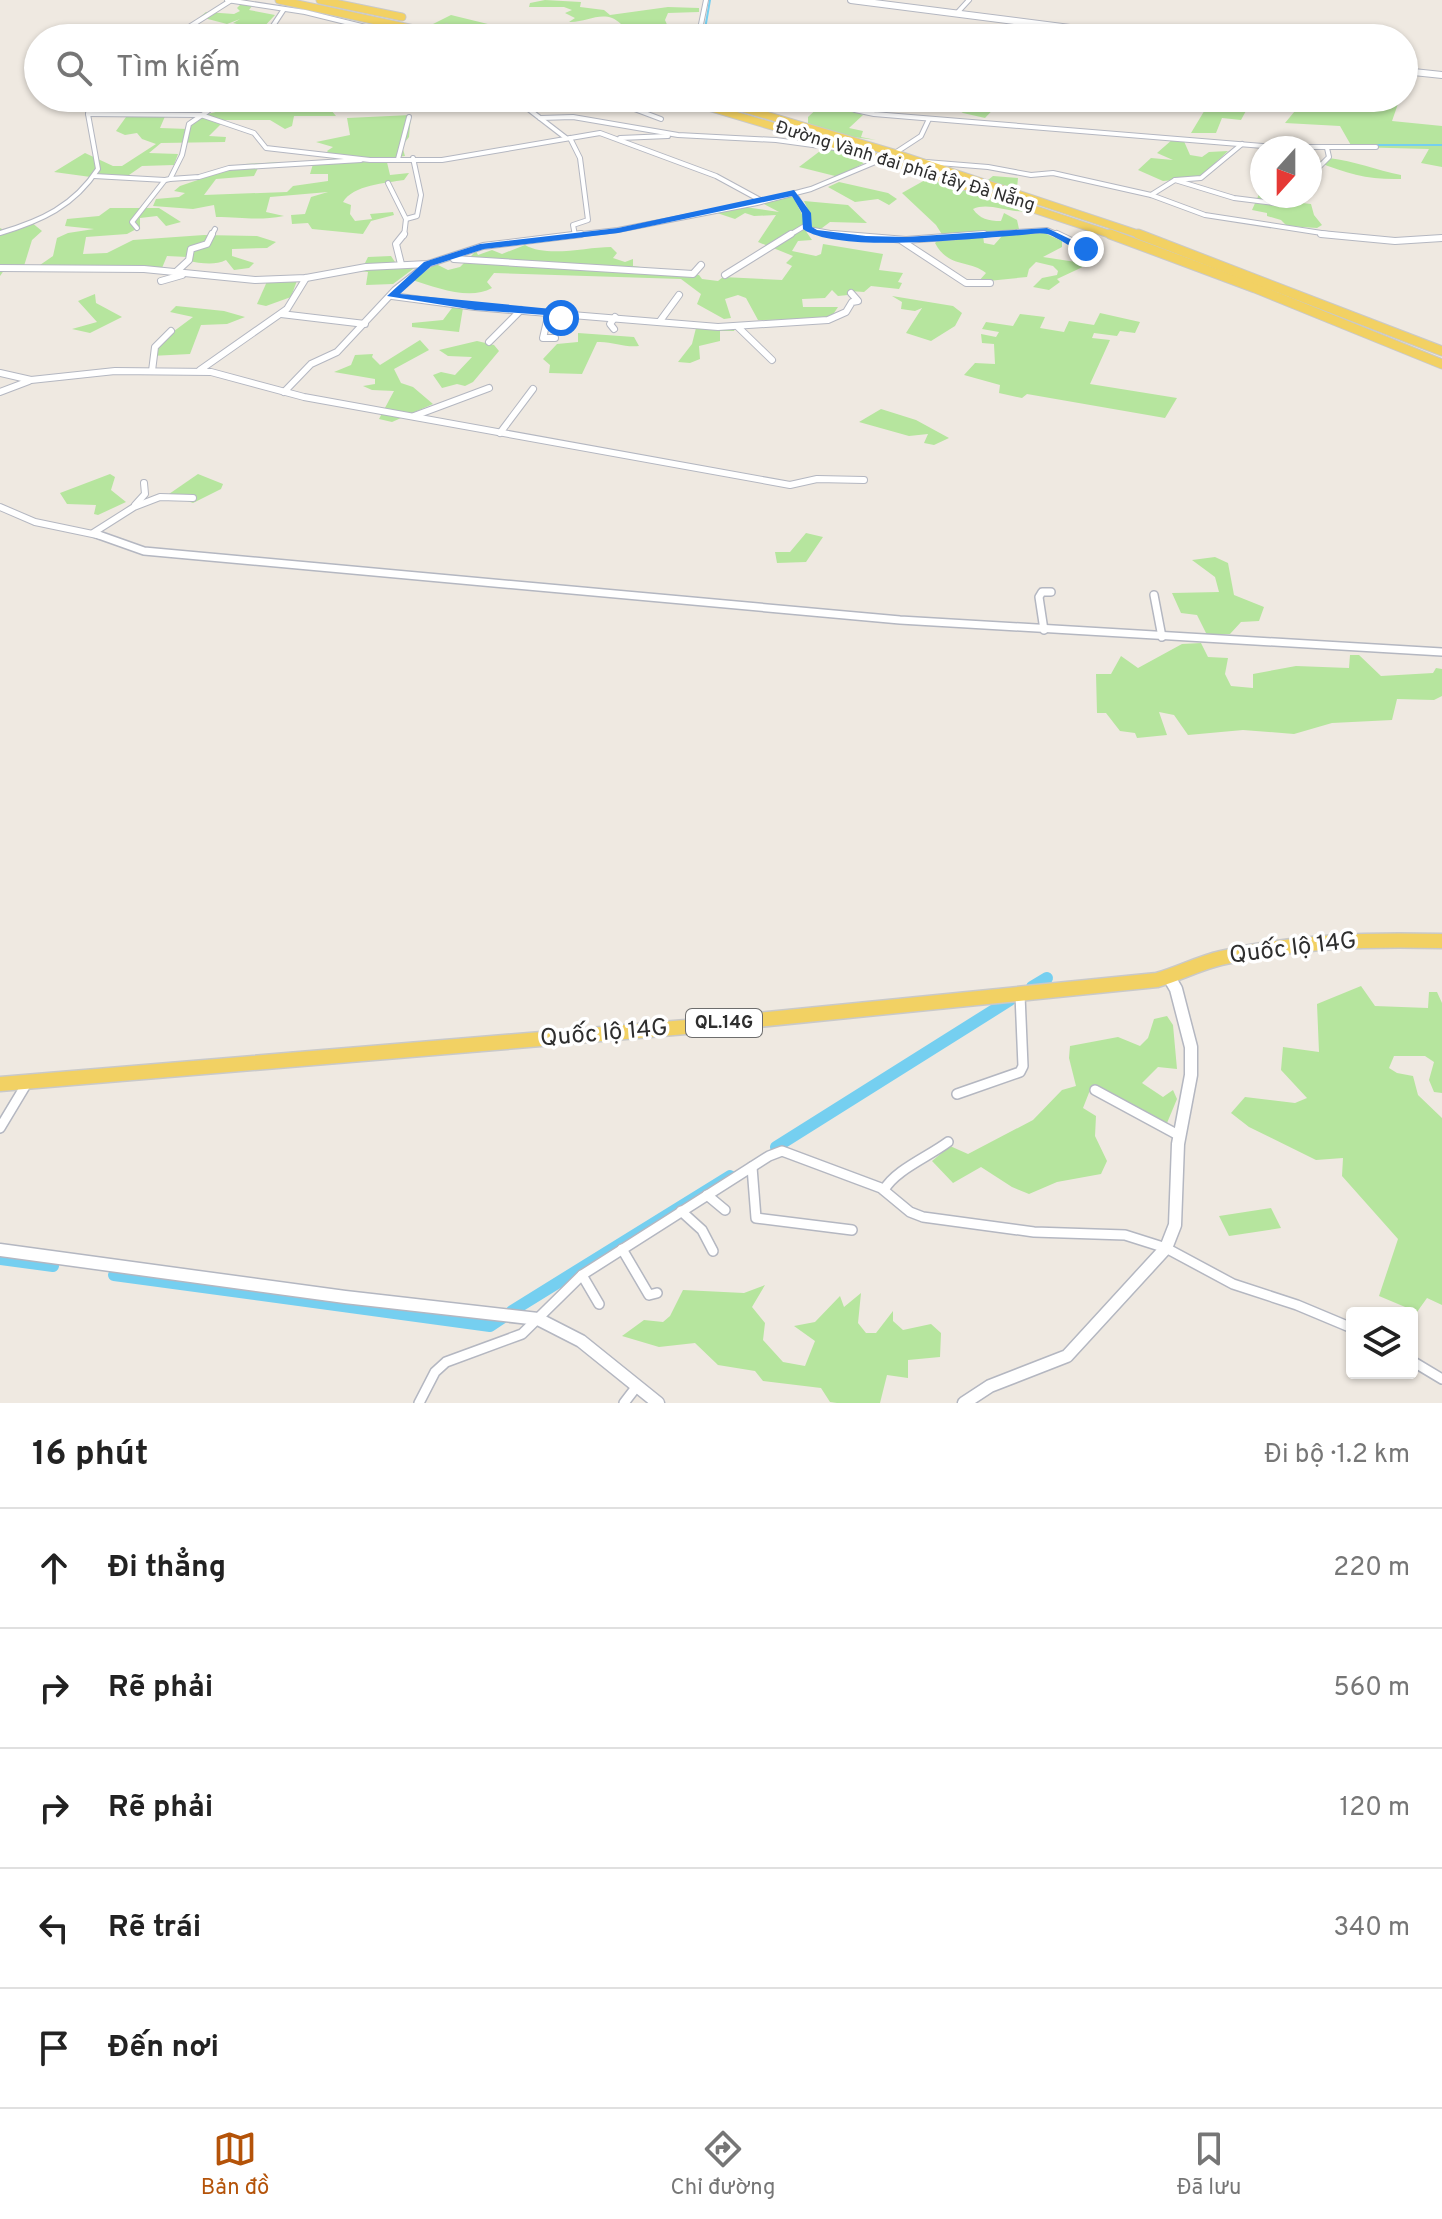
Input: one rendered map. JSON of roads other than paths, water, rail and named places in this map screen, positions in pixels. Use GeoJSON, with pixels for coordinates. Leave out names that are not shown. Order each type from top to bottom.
{"type":"FeatureCollection","features":[{"type":"Feature","properties":{"kind":"main road"},"geometry":{"type":"LineString","coordinates":[[279,0],[339,4],[430,24]]}},
{"type":"Feature","properties":{"kind":"main road"},"geometry":{"type":"LineString","coordinates":[[320,4],[396,24]]}},
{"type":"Feature","properties":{"kind":"main road"},"geometry":{"type":"LineString","coordinates":[[388,22],[401,17]]}},
{"type":"Feature","properties":{"kind":"main road","name":"Đường Vành đai phía tây Đà Nẵng"},"geometry":{"type":"LineString","coordinates":[[726,112],[885,158],[1137,242],[1442,364]]}},
{"type":"Feature","properties":{"kind":"main road","name":"Đường Vành đai phía tây Đà Nẵng"},"geometry":{"type":"LineString","coordinates":[[756,112],[924,161],[1149,237],[1442,351]]}},
{"type":"Feature","properties":{"kind":"main road"},"geometry":{"type":"LineString","coordinates":[[885,158],[895,153]]}},
{"type":"Feature","properties":{"kind":"main road","name":"Quốc lộ 14G"},"geometry":{"type":"LineString","coordinates":[[0,1084],[328,1059],[1020,994],[1169,977],[1215,959],[1324,941],[1442,941]]}},
{"type":"Feature","properties":{"kind":"street"},"geometry":{"type":"LineString","coordinates":[[193,24],[228,0],[305,12],[353,24]]}},
{"type":"Feature","properties":{"kind":"street"},"geometry":{"type":"LineString","coordinates":[[339,4],[349,0]]}},
{"type":"Feature","properties":{"kind":"street"},"geometry":{"type":"LineString","coordinates":[[701,24],[706,0]]}},
{"type":"Feature","properties":{"kind":"street"},"geometry":{"type":"LineString","coordinates":[[851,0],[1041,24]]}},
{"type":"Feature","properties":{"kind":"street"},"geometry":{"type":"LineString","coordinates":[[957,13],[969,0]]}},
{"type":"Feature","properties":{"kind":"street"},"geometry":{"type":"LineString","coordinates":[[305,12],[320,4]]}},
{"type":"Feature","properties":{"kind":"street"},"geometry":{"type":"LineString","coordinates":[[274,24],[284,9]]}},
{"type":"Feature","properties":{"kind":"street"},"geometry":{"type":"LineString","coordinates":[[1418,72],[1442,75]]}},
{"type":"Feature","properties":{"kind":"street"},"geometry":{"type":"LineString","coordinates":[[137,228],[132,222],[182,155],[189,124],[204,112]]}},
{"type":"Feature","properties":{"kind":"street"},"geometry":{"type":"LineString","coordinates":[[532,112],[568,138],[580,158],[588,220],[573,225],[575,235]]}},
{"type":"Feature","properties":{"kind":"street"},"geometry":{"type":"LineString","coordinates":[[642,112],[661,119]]}},
{"type":"Feature","properties":{"kind":"street"},"geometry":{"type":"LineString","coordinates":[[861,112],[1242,144],[1376,147]]}},
{"type":"Feature","properties":{"kind":"street"},"geometry":{"type":"LineString","coordinates":[[0,233],[53,215],[74,200],[94,176],[98,169],[88,114],[201,115],[254,133],[266,148],[367,159]]}},
{"type":"Feature","properties":{"kind":"street"},"geometry":{"type":"LineString","coordinates":[[398,159],[398,148],[408,134],[409,117]]}},
{"type":"Feature","properties":{"kind":"street"},"geometry":{"type":"LineString","coordinates":[[540,118],[573,117],[678,135]]}},
{"type":"Feature","properties":{"kind":"street"},"geometry":{"type":"LineString","coordinates":[[895,153],[915,142],[928,128],[929,119]]}},
{"type":"Feature","properties":{"kind":"street"},"geometry":{"type":"LineString","coordinates":[[94,176],[167,179],[199,177],[229,168],[367,159],[442,160],[600,133],[716,176],[762,201]]}},
{"type":"Feature","properties":{"kind":"street"},"geometry":{"type":"LineString","coordinates":[[617,138],[678,135],[776,140],[857,150]]}},
{"type":"Feature","properties":{"kind":"street"},"geometry":{"type":"LineString","coordinates":[[1151,195],[1175,180],[1201,178],[1242,144]]}},
{"type":"Feature","properties":{"kind":"street"},"geometry":{"type":"LineString","coordinates":[[1322,164],[1329,157],[1327,148]]}},
{"type":"Feature","properties":{"kind":"street"},"geometry":{"type":"LineString","coordinates":[[406,219],[417,216],[422,205],[413,158]]}},
{"type":"Feature","properties":{"kind":"street"},"geometry":{"type":"LineString","coordinates":[[0,268],[144,269],[255,280],[306,278],[401,264],[428,264],[483,246],[618,230],[762,201],[866,168],[885,158]]}},
{"type":"Feature","properties":{"kind":"street"},"geometry":{"type":"LineString","coordinates":[[924,161],[1031,175],[1053,173],[1151,195],[1205,215],[1324,235],[1395,241],[1442,238]]}},
{"type":"Feature","properties":{"kind":"street"},"geometry":{"type":"LineString","coordinates":[[1175,180],[1250,200]]}},
{"type":"Feature","properties":{"kind":"street"},"geometry":{"type":"LineString","coordinates":[[388,183],[406,219],[403,239],[396,244],[401,264]]}},
{"type":"Feature","properties":{"kind":"street"},"geometry":{"type":"LineString","coordinates":[[794,193],[806,213],[808,229],[815,232],[901,240],[958,239],[1047,230],[1086,248],[1076,253]]}},
{"type":"Feature","properties":{"kind":"street"},"geometry":{"type":"LineString","coordinates":[[725,275],[808,224]]}},
{"type":"Feature","properties":{"kind":"street"},"geometry":{"type":"LineString","coordinates":[[176,272],[189,260],[190,250],[207,244],[215,229]]}},
{"type":"Feature","properties":{"kind":"street"},"geometry":{"type":"LineString","coordinates":[[901,240],[966,283],[990,283]]}},
{"type":"Feature","properties":{"kind":"street"},"geometry":{"type":"LineString","coordinates":[[447,259],[693,274],[701,265]]}},
{"type":"Feature","properties":{"kind":"street"},"geometry":{"type":"LineString","coordinates":[[284,392],[311,364],[337,352],[428,264]]}},
{"type":"Feature","properties":{"kind":"street"},"geometry":{"type":"LineString","coordinates":[[161,281],[185,274]]}},
{"type":"Feature","properties":{"kind":"street"},"geometry":{"type":"LineString","coordinates":[[198,371],[287,309],[306,278]]}},
{"type":"Feature","properties":{"kind":"street"},"geometry":{"type":"LineString","coordinates":[[392,296],[521,310],[738,327],[828,320],[846,312],[852,302],[858,301],[851,293]]}},
{"type":"Feature","properties":{"kind":"street"},"geometry":{"type":"LineString","coordinates":[[660,321],[679,295]]}},
{"type":"Feature","properties":{"kind":"street"},"geometry":{"type":"LineString","coordinates":[[489,342],[521,310]]}},
{"type":"Feature","properties":{"kind":"street"},"geometry":{"type":"LineString","coordinates":[[555,338],[543,338],[547,321],[568,313]]}},
{"type":"Feature","properties":{"kind":"street"},"geometry":{"type":"LineString","coordinates":[[281,314],[365,324]]}},
{"type":"Feature","properties":{"kind":"street"},"geometry":{"type":"LineString","coordinates":[[614,329],[610,324],[615,317]]}},
{"type":"Feature","properties":{"kind":"street"},"geometry":{"type":"LineString","coordinates":[[738,327],[772,360]]}},
{"type":"Feature","properties":{"kind":"street"},"geometry":{"type":"LineString","coordinates":[[152,371],[156,345],[171,331]]}},
{"type":"Feature","properties":{"kind":"street"},"geometry":{"type":"LineString","coordinates":[[0,392],[31,380],[115,371],[220,373],[284,392],[790,485],[817,479],[864,480]]}},
{"type":"Feature","properties":{"kind":"street"},"geometry":{"type":"LineString","coordinates":[[0,373],[31,380]]}},
{"type":"Feature","properties":{"kind":"street"},"geometry":{"type":"LineString","coordinates":[[412,417],[489,388]]}},
{"type":"Feature","properties":{"kind":"street"},"geometry":{"type":"LineString","coordinates":[[500,433],[533,389]]}},
{"type":"Feature","properties":{"kind":"street"},"geometry":{"type":"LineString","coordinates":[[134,507],[145,494],[144,483]]}},
{"type":"Feature","properties":{"kind":"street"},"geometry":{"type":"LineString","coordinates":[[93,533],[134,507],[160,497],[193,498]]}},
{"type":"Feature","properties":{"kind":"street"},"geometry":{"type":"LineString","coordinates":[[0,507],[35,522],[93,533],[144,551],[617,596],[1044,630],[1442,652]]}},
{"type":"Feature","properties":{"kind":"street"},"geometry":{"type":"LineString","coordinates":[[1044,630],[1039,597],[1042,592],[1051,592]]}},
{"type":"Feature","properties":{"kind":"street"},"geometry":{"type":"LineString","coordinates":[[1154,595],[1162,637]]}},
{"type":"Feature","properties":{"kind":"street"},"geometry":{"type":"LineString","coordinates":[[964,1403],[990,1386],[1067,1356],[1166,1248],[1175,1225],[1180,1136],[1191,1075],[1191,1047],[1176,989],[1169,977]]}},
{"type":"Feature","properties":{"kind":"street"},"geometry":{"type":"LineString","coordinates":[[957,1094],[1020,1072],[1023,1066],[1020,994]]}},
{"type":"Feature","properties":{"kind":"street"},"geometry":{"type":"LineString","coordinates":[[0,1128],[27,1083]]}},
{"type":"Feature","properties":{"kind":"street"},"geometry":{"type":"LineString","coordinates":[[1095,1090],[1180,1136]]}},
{"type":"Feature","properties":{"kind":"street"},"geometry":{"type":"LineString","coordinates":[[884,1190],[891,1177],[924,1160],[948,1142]]}},
{"type":"Feature","properties":{"kind":"street"},"geometry":{"type":"LineString","coordinates":[[419,1403],[435,1372],[446,1362],[522,1334],[582,1275],[782,1151],[884,1190],[910,1212],[923,1217],[1034,1232],[1114,1233],[1166,1248],[1233,1284],[1346,1325]]}},
{"type":"Feature","properties":{"kind":"street"},"geometry":{"type":"LineString","coordinates":[[752,1167],[756,1218],[852,1230]]}},
{"type":"Feature","properties":{"kind":"street"},"geometry":{"type":"LineString","coordinates":[[707,1195],[725,1210]]}},
{"type":"Feature","properties":{"kind":"street"},"geometry":{"type":"LineString","coordinates":[[681,1211],[702,1230],[713,1251]]}},
{"type":"Feature","properties":{"kind":"street"},"geometry":{"type":"LineString","coordinates":[[622,1249],[649,1295],[657,1293]]}},
{"type":"Feature","properties":{"kind":"street"},"geometry":{"type":"LineString","coordinates":[[0,1250],[345,1297],[538,1319],[581,1341],[658,1403]]}},
{"type":"Feature","properties":{"kind":"street"},"geometry":{"type":"LineString","coordinates":[[582,1275],[599,1304]]}},
{"type":"Feature","properties":{"kind":"street"},"geometry":{"type":"LineString","coordinates":[[1418,1365],[1442,1379]]}},
{"type":"Feature","properties":{"kind":"street"},"geometry":{"type":"LineString","coordinates":[[624,1403],[638,1385]]}},
{"type":"Feature","properties":{"kind":"waterway"},"geometry":{"type":"LineString","coordinates":[[706,24],[710,0]]}},
{"type":"Feature","properties":{"kind":"waterway"},"geometry":{"type":"LineString","coordinates":[[1322,145],[1442,145]]}},
{"type":"Feature","properties":{"kind":"waterway"},"geometry":{"type":"LineString","coordinates":[[1032,987],[1047,978]]}},
{"type":"Feature","properties":{"kind":"waterway"},"geometry":{"type":"LineString","coordinates":[[776,1147],[1010,1000]]}},
{"type":"Feature","properties":{"kind":"waterway"},"geometry":{"type":"LineString","coordinates":[[512,1311],[730,1176]]}},
{"type":"Feature","properties":{"kind":"waterway"},"geometry":{"type":"LineString","coordinates":[[0,1259],[53,1266]]}},
{"type":"Feature","properties":{"kind":"waterway"},"geometry":{"type":"LineString","coordinates":[[114,1275],[490,1326],[502,1318]]}}]}
